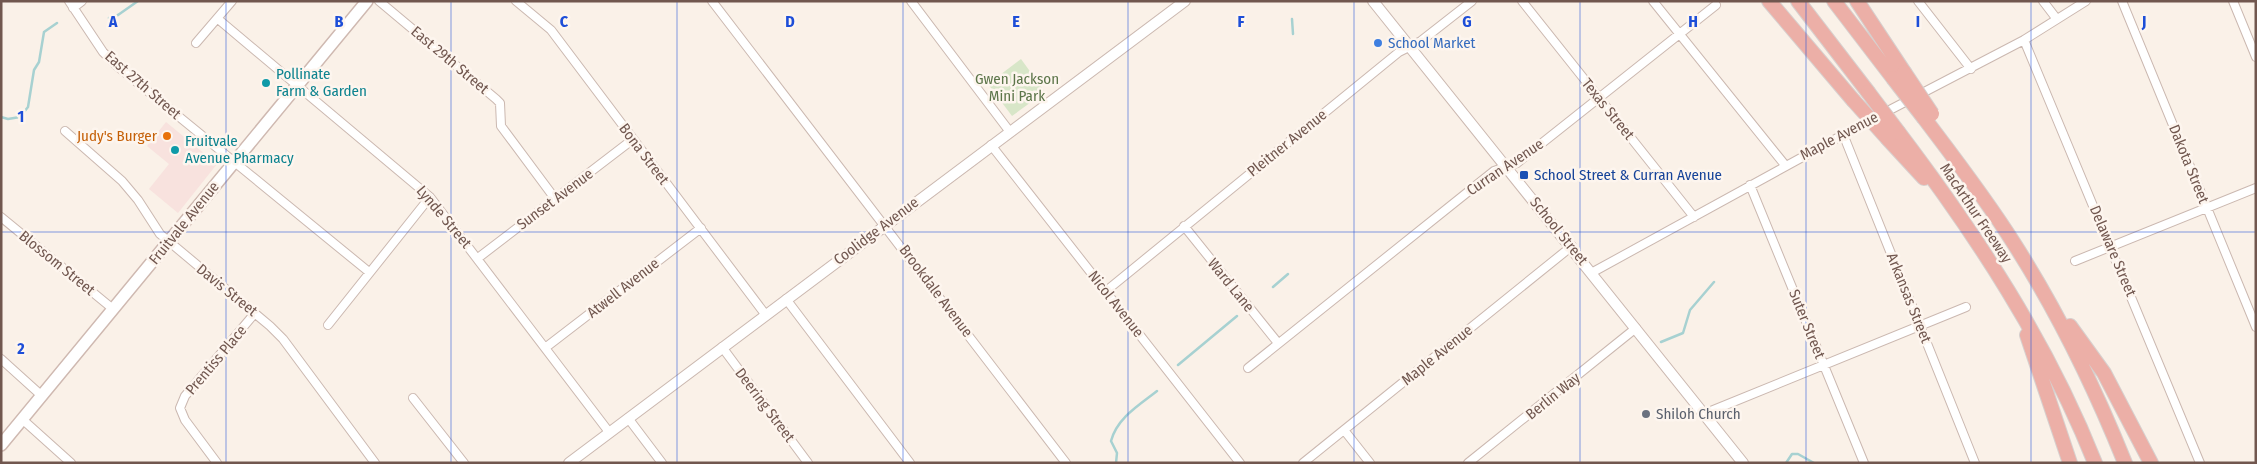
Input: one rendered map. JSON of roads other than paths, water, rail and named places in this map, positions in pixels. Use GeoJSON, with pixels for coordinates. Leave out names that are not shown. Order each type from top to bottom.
{"type":"FeatureCollection","features":[{"type":"Feature","properties":{"kind":"highway"},"geometry":{"type":"LineString","coordinates":[[1769,1],[1853,100],[1894,136]]}},
{"type":"Feature","properties":{"kind":"highway"},"geometry":{"type":"LineString","coordinates":[[1798,1],[1868,92],[1894,136]]}},
{"type":"Feature","properties":{"kind":"highway"},"geometry":{"type":"LineString","coordinates":[[1834,1],[1898,75]]}},
{"type":"Feature","properties":{"kind":"highway"},"geometry":{"type":"LineString","coordinates":[[1857,1],[1898,75]]}},
{"type":"Feature","properties":{"kind":"highway","name":"MacArthur Freeway"},"geometry":{"type":"LineString","coordinates":[[1898,75],[1928,116],[2040,285],[2085,370],[2125,463]]}},
{"type":"Feature","properties":{"kind":"highway","name":"MacArthur Freeway"},"geometry":{"type":"LineString","coordinates":[[1894,136],[1968,227],[2014,299],[2059,382],[2095,463]]}},
{"type":"Feature","properties":{"kind":"highway"},"geometry":{"type":"LineString","coordinates":[[2040,285],[2104,373],[2151,463]]}},
{"type":"Feature","properties":{"kind":"highway"},"geometry":{"type":"LineString","coordinates":[[2014,299],[2070,463]]}},
{"type":"Feature","properties":{"kind":"main road","name":"Fruitvale Avenue"},"geometry":{"type":"LineString","coordinates":[[1,445],[367,1]]}},
{"type":"Feature","properties":{"kind":"street"},"geometry":{"type":"LineString","coordinates":[[71,4],[82,1]]}},
{"type":"Feature","properties":{"kind":"street"},"geometry":{"type":"LineString","coordinates":[[196,43],[232,1]]}},
{"type":"Feature","properties":{"kind":"street","name":"East 29th Street"},"geometry":{"type":"LineString","coordinates":[[379,1],[500,103],[501,126],[556,200]]}},
{"type":"Feature","properties":{"kind":"street","name":"Bona Street"},"geometry":{"type":"LineString","coordinates":[[516,1],[551,30],[632,140],[765,314]]}},
{"type":"Feature","properties":{"kind":"street","name":"Brookdale Avenue"},"geometry":{"type":"LineString","coordinates":[[712,1],[1066,463]]}},
{"type":"Feature","properties":{"kind":"street","name":"Coolidge Avenue"},"geometry":{"type":"LineString","coordinates":[[569,463],[765,314],[1185,1]]}},
{"type":"Feature","properties":{"kind":"street","name":"School Street"},"geometry":{"type":"LineString","coordinates":[[1374,1],[1505,166],[1706,413],[1744,463]]}},
{"type":"Feature","properties":{"kind":"street","name":"Pleitner Avenue"},"geometry":{"type":"LineString","coordinates":[[1106,291],[1399,52],[1421,42],[1472,1]]}},
{"type":"Feature","properties":{"kind":"street","name":"Texas Street"},"geometry":{"type":"LineString","coordinates":[[1522,1],[1694,217]]}},
{"type":"Feature","properties":{"kind":"street"},"geometry":{"type":"LineString","coordinates":[[1653,1],[1785,165]]}},
{"type":"Feature","properties":{"kind":"street"},"geometry":{"type":"LineString","coordinates":[[1918,1],[1971,69]]}},
{"type":"Feature","properties":{"kind":"street"},"geometry":{"type":"LineString","coordinates":[[2043,1],[2056,18]]}},
{"type":"Feature","properties":{"kind":"street","name":"Maple Avenue"},"geometry":{"type":"LineString","coordinates":[[1592,272],[1842,134],[2024,40],[2056,18],[2086,1]]}},
{"type":"Feature","properties":{"kind":"street","name":"Dakota Street"},"geometry":{"type":"LineString","coordinates":[[2122,1],[2256,327]]}},
{"type":"Feature","properties":{"kind":"street"},"geometry":{"type":"LineString","coordinates":[[2233,1],[2256,57]]}},
{"type":"Feature","properties":{"kind":"street"},"geometry":{"type":"LineString","coordinates":[[916,3],[1010,132]]}},
{"type":"Feature","properties":{"kind":"street","name":"East 27th Street"},"geometry":{"type":"LineString","coordinates":[[71,4],[103,52],[117,66],[369,272]]}},
{"type":"Feature","properties":{"kind":"street","name":"Curran Avenue"},"geometry":{"type":"LineString","coordinates":[[1248,368],[1494,171],[1517,163],[1716,5]]}},
{"type":"Feature","properties":{"kind":"street","name":"Lynde Street"},"geometry":{"type":"LineString","coordinates":[[218,19],[430,197],[609,432]]}},
{"type":"Feature","properties":{"kind":"street","name":"Delaware Street"},"geometry":{"type":"LineString","coordinates":[[2024,40],[2200,463]]}},
{"type":"Feature","properties":{"kind":"street","name":"Davis Street"},"geometry":{"type":"LineString","coordinates":[[66,131],[122,181],[138,200],[160,234],[255,313],[283,339],[375,463]]}},
{"type":"Feature","properties":{"kind":"street","name":"Arkansas Street"},"geometry":{"type":"LineString","coordinates":[[1842,134],[1976,463]]}},
{"type":"Feature","properties":{"kind":"street","name":"Sunset Avenue"},"geometry":{"type":"LineString","coordinates":[[478,258],[632,140]]}},
{"type":"Feature","properties":{"kind":"street","name":"Nicol Avenue"},"geometry":{"type":"LineString","coordinates":[[992,145],[1240,463]]}},
{"type":"Feature","properties":{"kind":"street","name":"Suter Street"},"geometry":{"type":"LineString","coordinates":[[1750,185],[1864,463]]}},
{"type":"Feature","properties":{"kind":"street"},"geometry":{"type":"LineString","coordinates":[[2076,262],[2256,188]]}},
{"type":"Feature","properties":{"kind":"street"},"geometry":{"type":"LineString","coordinates":[[328,325],[430,197]]}},
{"type":"Feature","properties":{"kind":"street","name":"Blossom Street"},"geometry":{"type":"LineString","coordinates":[[1,217],[113,309]]}},
{"type":"Feature","properties":{"kind":"street","name":"Ward Lane"},"geometry":{"type":"LineString","coordinates":[[1184,226],[1278,343]]}},
{"type":"Feature","properties":{"kind":"street","name":"Atwell Avenue"},"geometry":{"type":"LineString","coordinates":[[545,348],[701,228]]}},
{"type":"Feature","properties":{"kind":"street","name":"Maple Avenue"},"geometry":{"type":"LineString","coordinates":[[1303,463],[1572,246]]}},
{"type":"Feature","properties":{"kind":"street"},"geometry":{"type":"LineString","coordinates":[[786,299],[910,463]]}},
{"type":"Feature","properties":{"kind":"street"},"geometry":{"type":"LineString","coordinates":[[1706,413],[1966,307]]}},
{"type":"Feature","properties":{"kind":"street","name":"Prentiss Place"},"geometry":{"type":"LineString","coordinates":[[217,463],[185,420],[180,408],[185,396],[255,313]]}},
{"type":"Feature","properties":{"kind":"street","name":"Berlin Way"},"geometry":{"type":"LineString","coordinates":[[1468,463],[1636,328]]}},
{"type":"Feature","properties":{"kind":"street","name":"Deering Street"},"geometry":{"type":"LineString","coordinates":[[722,347],[808,463]]}},
{"type":"Feature","properties":{"kind":"street"},"geometry":{"type":"LineString","coordinates":[[1,359],[42,396]]}},
{"type":"Feature","properties":{"kind":"street"},"geometry":{"type":"LineString","coordinates":[[413,398],[464,463]]}},
{"type":"Feature","properties":{"kind":"street"},"geometry":{"type":"LineString","coordinates":[[628,418],[662,463]]}},
{"type":"Feature","properties":{"kind":"street"},"geometry":{"type":"LineString","coordinates":[[22,419],[71,463]]}},
{"type":"Feature","properties":{"kind":"street"},"geometry":{"type":"LineString","coordinates":[[1344,430],[1370,463]]}},
{"type":"Feature","properties":{"kind":"waterway"},"geometry":{"type":"LineString","coordinates":[[109,18],[118,15],[138,1]]}},
{"type":"Feature","properties":{"kind":"waterway"},"geometry":{"type":"LineString","coordinates":[[1292,19],[1293,34]]}},
{"type":"Feature","properties":{"kind":"waterway"},"geometry":{"type":"LineString","coordinates":[[1,117],[8,119],[20,117],[28,107],[34,70],[39,62],[44,32],[57,23]]}},
{"type":"Feature","properties":{"kind":"waterway"},"geometry":{"type":"LineString","coordinates":[[1273,287],[1288,274]]}},
{"type":"Feature","properties":{"kind":"waterway"},"geometry":{"type":"LineString","coordinates":[[1661,342],[1683,333],[1690,310],[1714,282]]}},
{"type":"Feature","properties":{"kind":"waterway"},"geometry":{"type":"LineString","coordinates":[[1178,365],[1237,316]]}},
{"type":"Feature","properties":{"kind":"waterway"},"geometry":{"type":"LineString","coordinates":[[1116,463],[1117,453],[1111,441],[1118,425],[1136,407],[1157,391]]}},
{"type":"Feature","properties":{"kind":"waterway"},"geometry":{"type":"LineString","coordinates":[[1786,463],[1792,454],[1798,454],[1814,463]]}},
{"type":"Feature","properties":{"kind":"place","name":"School Market"},"geometry":{"type":"Point","coordinates":[1378,43]}},
{"type":"Feature","properties":{"kind":"place","name":"Pollinate Farm & Garden"},"geometry":{"type":"Point","coordinates":[266,83]}},
{"type":"Feature","properties":{"kind":"place","name":"Judy's Burger"},"geometry":{"type":"Point","coordinates":[167,136]}},
{"type":"Feature","properties":{"kind":"place","name":"Fruitvale Avenue Pharmacy"},"geometry":{"type":"Point","coordinates":[175,150]}},
{"type":"Feature","properties":{"kind":"place","name":"School Street & Curran Avenue"},"geometry":{"type":"Point","coordinates":[1524,175]}},
{"type":"Feature","properties":{"kind":"place","name":"Shiloh Church"},"geometry":{"type":"Point","coordinates":[1646,414]}},
{"type":"Feature","properties":{"kind":"park label","name":"Gwen Jackson Mini Park"},"geometry":{"type":"Point","coordinates":[1017,88]}}]}
